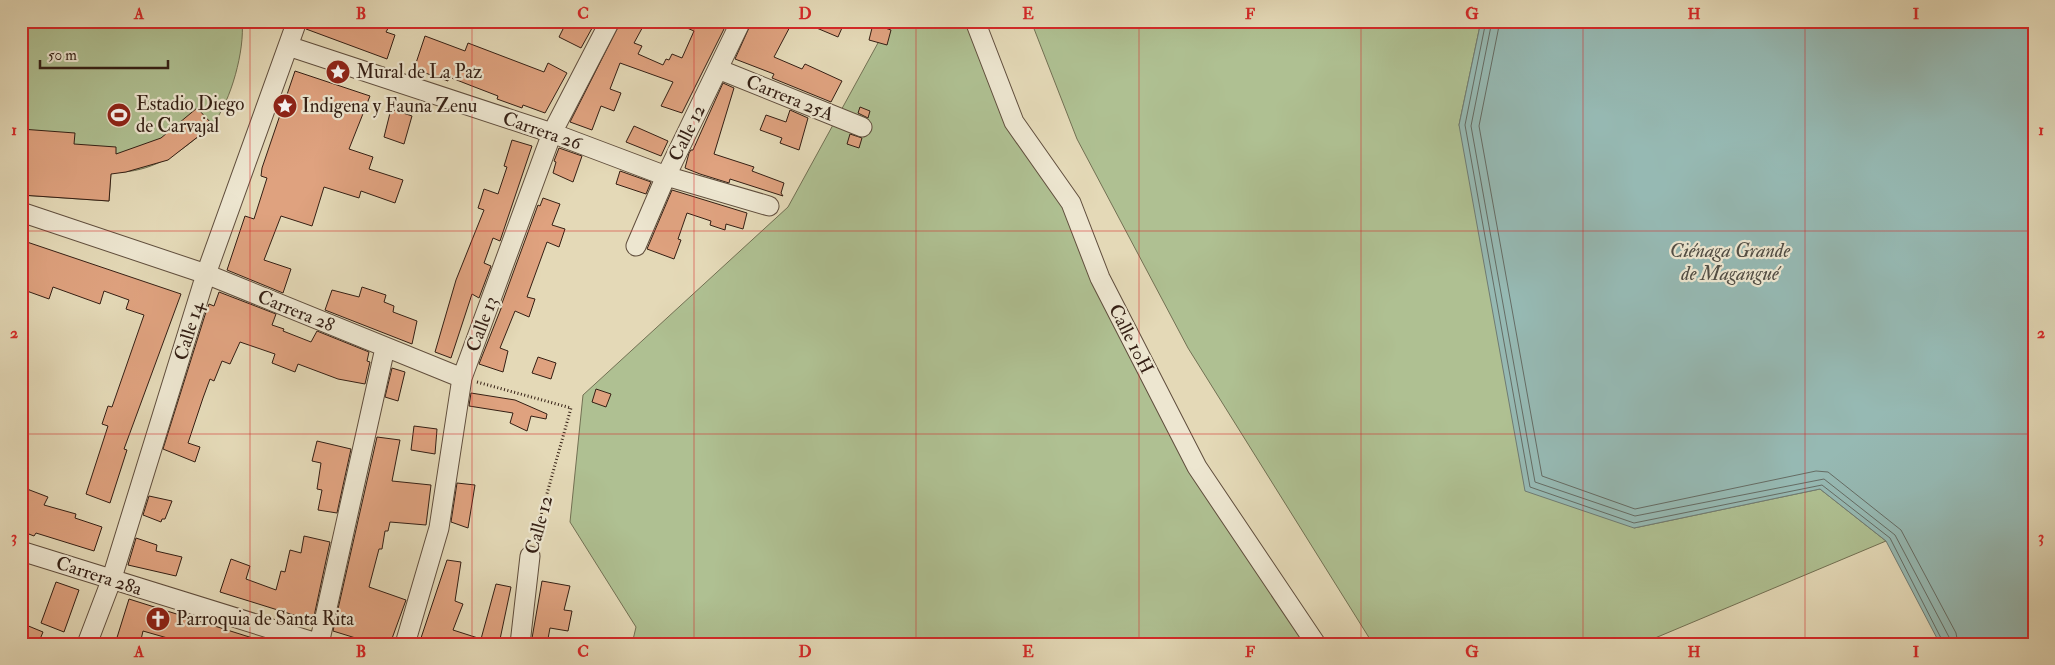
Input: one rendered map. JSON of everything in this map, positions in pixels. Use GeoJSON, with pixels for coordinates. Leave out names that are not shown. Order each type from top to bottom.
{"type":"FeatureCollection","features":[{"type":"Feature","properties":{"kind":"street","name":"Calle 14"},"geometry":{"type":"LineString","coordinates":[[86,644],[111,581],[206,274],[297,21]]}},
{"type":"Feature","properties":{"kind":"street","name":"Calle 13"},"geometry":{"type":"LineString","coordinates":[[404,644],[438,528],[462,378],[552,134],[610,21]]}},
{"type":"Feature","properties":{"kind":"street","name":"Calle 12"},"geometry":{"type":"LineString","coordinates":[[636,246],[666,176],[741,21]]}},
{"type":"Feature","properties":{"kind":"street","name":"Calle 10H"},"geometry":{"type":"LineString","coordinates":[[975,21],[1014,122],[1071,203],[1100,278],[1197,467],[1316,644]]}},
{"type":"Feature","properties":{"kind":"street","name":"Carrera 26"},"geometry":{"type":"LineString","coordinates":[[288,46],[552,134],[666,176],[769,206]]}},
{"type":"Feature","properties":{"kind":"street","name":"Carrera 25A"},"geometry":{"type":"LineString","coordinates":[[718,69],[862,128]]}},
{"type":"Feature","properties":{"kind":"street","name":"Carrera 28"},"geometry":{"type":"LineString","coordinates":[[21,212],[206,274],[462,378]]}},
{"type":"Feature","properties":{"kind":"street"},"geometry":{"type":"LineString","coordinates":[[319,644],[385,348]]}},
{"type":"Feature","properties":{"kind":"street","name":"Carrera 28a"},"geometry":{"type":"LineString","coordinates":[[21,551],[111,581],[319,644]]}},
{"type":"Feature","properties":{"kind":"street","name":"Calle 12"},"geometry":{"type":"LineString","coordinates":[[520,644],[530,556]]}},
{"type":"Feature","properties":{"kind":"path","name":"Calle 12"},"geometry":{"type":"LineString","coordinates":[[462,378],[571,408],[530,556]]}},
{"type":"Feature","properties":{"kind":"green space","name":"Estadio Diego de Carvajal"},"geometry":{"type":"Polygon","coordinates":[[[21,21],[242,21],[239,60],[226,102],[211,126],[167,159],[146,168],[111,172],[109,201],[21,195],[21,21]]]}},
{"type":"Feature","properties":{"kind":"green space"},"geometry":{"type":"Polygon","coordinates":[[[890,21],[970,21],[1067,206],[1095,279],[1310,644],[632,644],[636,627],[570,522],[583,395],[788,207],[890,21]]]}},
{"type":"Feature","properties":{"kind":"green space"},"geometry":{"type":"Polygon","coordinates":[[[1031,21],[1481,21],[1459,125],[1634,528],[1820,489],[1886,541],[1648,641],[1633,644],[1373,644],[1188,348],[1077,139],[1031,21]]]}},
{"type":"Feature","properties":{"kind":"water","name":"Ciénaga Grande de Magangué"},"geometry":{"type":"Polygon","coordinates":[[[1481,21],[2034,21],[2034,644],[1940,644],[1886,541],[1820,489],[1634,528],[1525,491],[1459,125],[1481,21]]]}},
{"type":"Feature","properties":{"kind":"building"},"geometry":{"type":"Polygon","coordinates":[[[308,21],[392,21],[386,32],[395,35],[387,59],[306,29],[308,21]]]}},
{"type":"Feature","properties":{"kind":"building"},"geometry":{"type":"Polygon","coordinates":[[[567,21],[596,21],[581,48],[559,37],[567,21]]]}},
{"type":"Feature","properties":{"kind":"building"},"geometry":{"type":"Polygon","coordinates":[[[621,21],[646,21],[634,43],[642,46],[638,54],[663,65],[672,54],[682,58],[694,31],[671,21],[728,21],[682,113],[661,106],[673,82],[620,63],[610,89],[621,93],[614,111],[601,106],[592,130],[570,122],[621,21]]]}},
{"type":"Feature","properties":{"kind":"building"},"geometry":{"type":"Polygon","coordinates":[[[752,21],[793,21],[774,57],[802,69],[805,64],[842,81],[831,102],[772,78],[774,74],[735,59],[752,21]]]}},
{"type":"Feature","properties":{"kind":"building"},"geometry":{"type":"Polygon","coordinates":[[[800,21],[845,21],[838,37],[800,21]]]}},
{"type":"Feature","properties":{"kind":"building"},"geometry":{"type":"Polygon","coordinates":[[[873,24],[891,30],[887,45],[869,40],[873,24]]]}},
{"type":"Feature","properties":{"kind":"building"},"geometry":{"type":"Polygon","coordinates":[[[425,36],[465,51],[468,43],[544,72],[548,63],[567,73],[545,113],[523,105],[522,108],[497,99],[498,96],[449,77],[448,81],[414,69],[425,36]]]}},
{"type":"Feature","properties":{"kind":"building"},"geometry":{"type":"Polygon","coordinates":[[[295,71],[370,96],[349,149],[373,157],[369,169],[403,180],[395,203],[361,191],[359,198],[324,187],[312,226],[281,216],[264,260],[291,269],[283,293],[227,270],[245,216],[254,219],[267,178],[261,176],[262,168],[295,71]]]}},
{"type":"Feature","properties":{"kind":"building"},"geometry":{"type":"Polygon","coordinates":[[[723,83],[734,88],[714,154],[754,167],[752,171],[784,183],[781,193],[783,196],[730,179],[729,183],[685,168],[689,153],[693,150],[723,83]]]}},
{"type":"Feature","properties":{"kind":"building"},"geometry":{"type":"Polygon","coordinates":[[[860,107],[870,111],[868,118],[858,113],[860,107]]]}},
{"type":"Feature","properties":{"kind":"building"},"geometry":{"type":"Polygon","coordinates":[[[197,108],[213,125],[168,160],[126,172],[111,174],[109,201],[21,195],[21,129],[75,133],[74,144],[116,147],[116,154],[161,138],[197,108]]]}},
{"type":"Feature","properties":{"kind":"building"},"geometry":{"type":"Polygon","coordinates":[[[391,109],[412,116],[404,144],[384,137],[391,109]]]}},
{"type":"Feature","properties":{"kind":"building"},"geometry":{"type":"Polygon","coordinates":[[[790,110],[808,118],[799,150],[780,143],[782,138],[760,130],[766,115],[786,122],[790,110]]]}},
{"type":"Feature","properties":{"kind":"building"},"geometry":{"type":"Polygon","coordinates":[[[634,126],[668,141],[661,156],[626,142],[634,126]]]}},
{"type":"Feature","properties":{"kind":"building"},"geometry":{"type":"Polygon","coordinates":[[[850,134],[862,138],[859,148],[847,144],[850,134]]]}},
{"type":"Feature","properties":{"kind":"building"},"geometry":{"type":"Polygon","coordinates":[[[512,140],[532,146],[500,241],[493,238],[484,263],[491,266],[479,298],[472,294],[451,358],[435,352],[456,280],[484,210],[478,208],[484,189],[498,194],[507,167],[504,166],[512,140]]]}},
{"type":"Feature","properties":{"kind":"building"},"geometry":{"type":"Polygon","coordinates":[[[559,148],[582,156],[573,182],[553,173],[556,162],[554,161],[559,148]]]}},
{"type":"Feature","properties":{"kind":"building"},"geometry":{"type":"Polygon","coordinates":[[[620,171],[651,182],[646,194],[616,184],[620,171]]]}},
{"type":"Feature","properties":{"kind":"building"},"geometry":{"type":"Polygon","coordinates":[[[672,190],[747,213],[743,229],[726,224],[725,230],[710,225],[711,221],[687,213],[678,239],[681,240],[674,259],[647,249],[672,190]]]}},
{"type":"Feature","properties":{"kind":"building"},"geometry":{"type":"Polygon","coordinates":[[[543,198],[560,204],[552,225],[565,229],[559,247],[547,242],[527,297],[535,299],[529,317],[515,311],[500,348],[508,351],[503,372],[479,364],[538,205],[540,206],[543,198]]]}},
{"type":"Feature","properties":{"kind":"building"},"geometry":{"type":"Polygon","coordinates":[[[21,240],[181,294],[124,449],[127,450],[110,503],[86,494],[108,426],[102,424],[108,406],[112,407],[144,315],[126,309],[129,300],[104,291],[100,304],[53,287],[49,299],[24,290],[27,281],[21,278],[21,240]]]}},
{"type":"Feature","properties":{"kind":"building"},"geometry":{"type":"Polygon","coordinates":[[[362,287],[386,295],[384,302],[394,306],[393,312],[417,321],[412,344],[325,310],[332,290],[359,297],[362,287]]]}},
{"type":"Feature","properties":{"kind":"building"},"geometry":{"type":"Polygon","coordinates":[[[219,292],[276,314],[272,325],[284,329],[283,331],[311,342],[317,331],[369,352],[367,361],[370,362],[365,384],[338,379],[298,364],[295,372],[272,363],[275,354],[240,342],[230,364],[222,361],[214,381],[210,379],[188,443],[200,447],[195,462],[163,449],[205,315],[209,304],[214,306],[219,292]]]}},
{"type":"Feature","properties":{"kind":"building"},"geometry":{"type":"Polygon","coordinates":[[[538,357],[556,363],[551,379],[532,373],[538,357]]]}},
{"type":"Feature","properties":{"kind":"building"},"geometry":{"type":"Polygon","coordinates":[[[392,368],[405,372],[398,401],[385,397],[392,368]]]}},
{"type":"Feature","properties":{"kind":"building"},"geometry":{"type":"Polygon","coordinates":[[[596,389],[611,394],[606,407],[592,402],[596,389]]]}},
{"type":"Feature","properties":{"kind":"building"},"geometry":{"type":"Polygon","coordinates":[[[471,393],[515,400],[547,414],[546,419],[531,416],[527,431],[510,423],[513,413],[469,406],[471,393]]]}},
{"type":"Feature","properties":{"kind":"building"},"geometry":{"type":"Polygon","coordinates":[[[414,426],[437,429],[435,454],[411,450],[414,426]]]}},
{"type":"Feature","properties":{"kind":"building"},"geometry":{"type":"Polygon","coordinates":[[[377,437],[400,440],[392,481],[431,485],[426,525],[390,522],[388,531],[385,531],[382,549],[379,549],[369,587],[406,600],[390,644],[375,644],[333,631],[377,437]]]}},
{"type":"Feature","properties":{"kind":"building"},"geometry":{"type":"Polygon","coordinates":[[[317,441],[351,449],[337,513],[318,510],[322,490],[317,489],[321,463],[312,461],[317,441]]]}},
{"type":"Feature","properties":{"kind":"building"},"geometry":{"type":"Polygon","coordinates":[[[457,483],[475,485],[468,528],[451,522],[457,483]]]}},
{"type":"Feature","properties":{"kind":"building"},"geometry":{"type":"Polygon","coordinates":[[[27,489],[48,497],[44,505],[76,514],[75,518],[102,527],[94,551],[36,533],[34,536],[21,531],[21,502],[27,489]]]}},
{"type":"Feature","properties":{"kind":"building"},"geometry":{"type":"Polygon","coordinates":[[[149,496],[172,501],[165,519],[162,519],[161,522],[143,515],[149,496]]]}},
{"type":"Feature","properties":{"kind":"building"},"geometry":{"type":"Polygon","coordinates":[[[304,536],[330,542],[313,621],[220,592],[231,559],[250,566],[246,579],[276,590],[281,571],[285,572],[290,550],[301,553],[304,536]]]}},
{"type":"Feature","properties":{"kind":"building"},"geometry":{"type":"Polygon","coordinates":[[[136,538],[157,545],[156,551],[182,557],[176,576],[128,565],[136,538]]]}},
{"type":"Feature","properties":{"kind":"building"},"geometry":{"type":"Polygon","coordinates":[[[447,560],[461,562],[455,601],[463,604],[453,630],[481,639],[496,584],[511,587],[499,644],[419,644],[447,560]]]}},
{"type":"Feature","properties":{"kind":"building"},"geometry":{"type":"Polygon","coordinates":[[[542,581],[570,586],[564,610],[572,611],[568,631],[550,628],[547,644],[531,644],[542,581]]]}},
{"type":"Feature","properties":{"kind":"building"},"geometry":{"type":"Polygon","coordinates":[[[56,582],[79,590],[64,632],[41,623],[56,582]]]}},
{"type":"Feature","properties":{"kind":"building","name":"Parroquia de Santa Rita"},"geometry":{"type":"Polygon","coordinates":[[[129,599],[262,641],[261,644],[170,644],[171,639],[143,631],[140,644],[115,644],[129,599]]]}},
{"type":"Feature","properties":{"kind":"building"},"geometry":{"type":"Polygon","coordinates":[[[26,625],[43,632],[38,644],[21,644],[21,635],[26,625]]]}},
{"type":"Feature","properties":{"kind":"place","name":"Mural de La Paz"},"geometry":{"type":"Point","coordinates":[338,72]}},
{"type":"Feature","properties":{"kind":"place","name":"Indigena y Fauna Zenu"},"geometry":{"type":"Point","coordinates":[285,106]}},
{"type":"Feature","properties":{"kind":"place","name":"Estadio Diego de Carvajal"},"geometry":{"type":"Point","coordinates":[119,115]}},
{"type":"Feature","properties":{"kind":"place","name":"Parroquia de Santa Rita"},"geometry":{"type":"Point","coordinates":[158,619]}}]}
